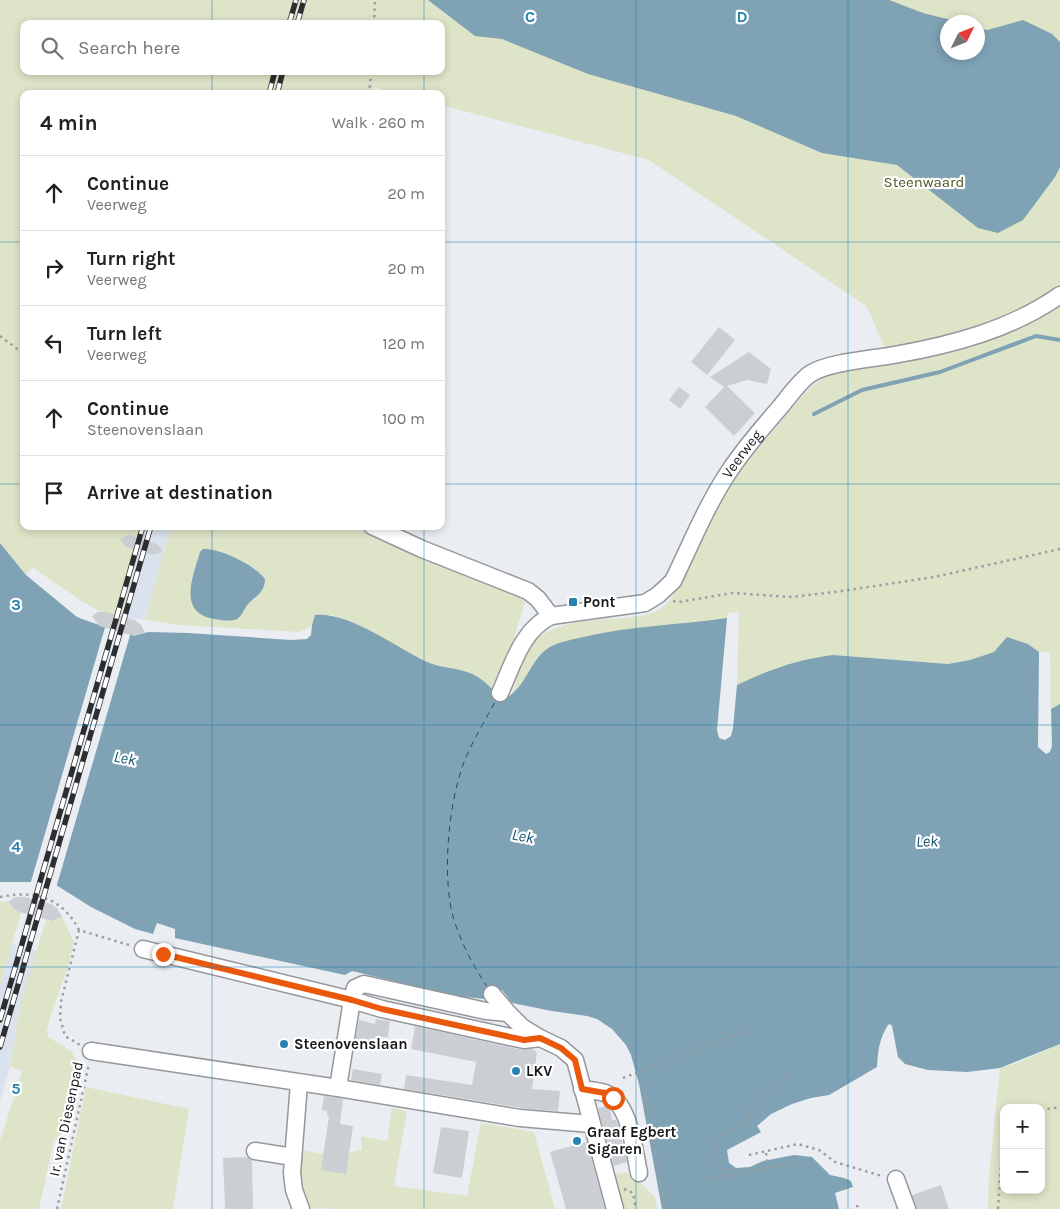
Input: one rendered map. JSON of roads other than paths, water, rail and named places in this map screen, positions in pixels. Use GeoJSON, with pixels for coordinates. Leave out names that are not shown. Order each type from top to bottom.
{"type":"FeatureCollection","features":[{"type":"Feature","properties":{"kind":"street","name":"Veerweg"},"geometry":{"type":"LineString","coordinates":[[500,693],[525,638],[541,621],[552,616],[645,603],[673,581],[730,470],[756,434],[809,374],[826,367],[925,349],[967,338],[1024,316],[1045,306],[1060,294]]}},
{"type":"Feature","properties":{"kind":"street"},"geometry":{"type":"LineString","coordinates":[[381,530],[528,592],[538,599],[552,616]]}},
{"type":"Feature","properties":{"kind":"street"},"geometry":{"type":"LineString","coordinates":[[143,949],[382,1009],[524,1040],[540,1038]]}},
{"type":"Feature","properties":{"kind":"street"},"geometry":{"type":"LineString","coordinates":[[338,1088],[355,988],[364,984],[486,1011],[508,1013]]}},
{"type":"Feature","properties":{"kind":"street"},"geometry":{"type":"LineString","coordinates":[[492,994],[522,1027],[561,1048],[575,1060],[615,1209]]}},
{"type":"Feature","properties":{"kind":"street"},"geometry":{"type":"LineString","coordinates":[[91,1052],[338,1088],[520,1118],[592,1124]]}},
{"type":"Feature","properties":{"kind":"street"},"geometry":{"type":"LineString","coordinates":[[298,1082],[292,1173],[294,1190],[301,1209]]}},
{"type":"Feature","properties":{"kind":"street"},"geometry":{"type":"LineString","coordinates":[[582,1089],[605,1093],[620,1105],[627,1119],[636,1180]]}},
{"type":"Feature","properties":{"kind":"street"},"geometry":{"type":"LineString","coordinates":[[255,1151],[293,1156]]}},
{"type":"Feature","properties":{"kind":"street"},"geometry":{"type":"LineString","coordinates":[[896,1179],[906,1209]]}},
{"type":"Feature","properties":{"kind":"water"},"geometry":{"type":"Polygon","coordinates":[[[428,0],[889,0],[940,17],[940,60],[985,60],[985,30],[1023,20],[1052,34],[1060,42],[1060,167],[1055,177],[1023,220],[998,233],[978,228],[897,165],[822,153],[736,116],[588,74],[502,39],[475,36],[428,0]]]}},
{"type":"Feature","properties":{"kind":"water","name":"Lek"},"geometry":{"type":"Polygon","coordinates":[[[0,543],[26,575],[77,617],[93,623],[134,635],[149,632],[188,633],[291,640],[307,639],[311,635],[315,615],[329,616],[343,619],[372,632],[427,662],[472,674],[485,682],[503,700],[518,688],[543,652],[557,644],[597,634],[634,628],[727,618],[717,730],[719,738],[725,740],[731,736],[733,728],[737,685],[784,666],[808,659],[833,655],[948,664],[970,660],[994,652],[1007,637],[1028,644],[1039,652],[1038,747],[1046,754],[1050,752],[1052,746],[1051,709],[1060,704],[1060,1044],[1000,1068],[967,1072],[928,1070],[905,1064],[898,1057],[890,1024],[881,1040],[877,1067],[829,1095],[792,1104],[771,1114],[757,1126],[761,1132],[727,1150],[729,1163],[736,1168],[750,1167],[763,1161],[794,1155],[812,1157],[830,1175],[851,1181],[853,1187],[835,1193],[839,1209],[662,1209],[639,1084],[631,1055],[626,1045],[612,1029],[597,1019],[512,1003],[502,990],[484,999],[456,996],[352,971],[345,975],[175,938],[175,929],[157,923],[153,934],[135,929],[91,907],[56,885],[31,882],[0,882],[0,543]]]}},
{"type":"Feature","properties":{"kind":"water"},"geometry":{"type":"Polygon","coordinates":[[[203,549],[218,551],[237,558],[253,568],[265,579],[264,586],[260,592],[235,620],[214,619],[202,615],[195,609],[191,601],[190,592],[194,572],[200,552],[203,549]]]}},
{"type":"Feature","properties":{"kind":"waterway"},"geometry":{"type":"LineString","coordinates":[[814,414],[862,390],[940,372],[1036,336],[1060,340]]}},
{"type":"Feature","properties":{"kind":"railway"},"geometry":{"type":"LineString","coordinates":[[290,20],[296,0]]}},
{"type":"Feature","properties":{"kind":"railway"},"geometry":{"type":"LineString","coordinates":[[298,20],[304,0]]}},
{"type":"Feature","properties":{"kind":"railway"},"geometry":{"type":"LineString","coordinates":[[270,90],[274,75]]}},
{"type":"Feature","properties":{"kind":"railway"},"geometry":{"type":"LineString","coordinates":[[278,90],[282,75]]}},
{"type":"Feature","properties":{"kind":"railway"},"geometry":{"type":"LineString","coordinates":[[0,1020],[142,530]]}},
{"type":"Feature","properties":{"kind":"railway"},"geometry":{"type":"LineString","coordinates":[[0,1047],[150,530]]}},
{"type":"Feature","properties":{"kind":"place","name":"Pont"},"geometry":{"type":"Point","coordinates":[573,602]}},
{"type":"Feature","properties":{"kind":"place","name":"Steenovenslaan"},"geometry":{"type":"Point","coordinates":[284,1044]}},
{"type":"Feature","properties":{"kind":"place","name":"LKV"},"geometry":{"type":"Point","coordinates":[516,1071]}},
{"type":"Feature","properties":{"kind":"place","name":"Graaf Egbert Sigaren"},"geometry":{"type":"Point","coordinates":[577,1141]}},
{"type":"Feature","properties":{"kind":"park label","name":"Steenwaard"},"geometry":{"type":"Point","coordinates":[924,182]}}]}
